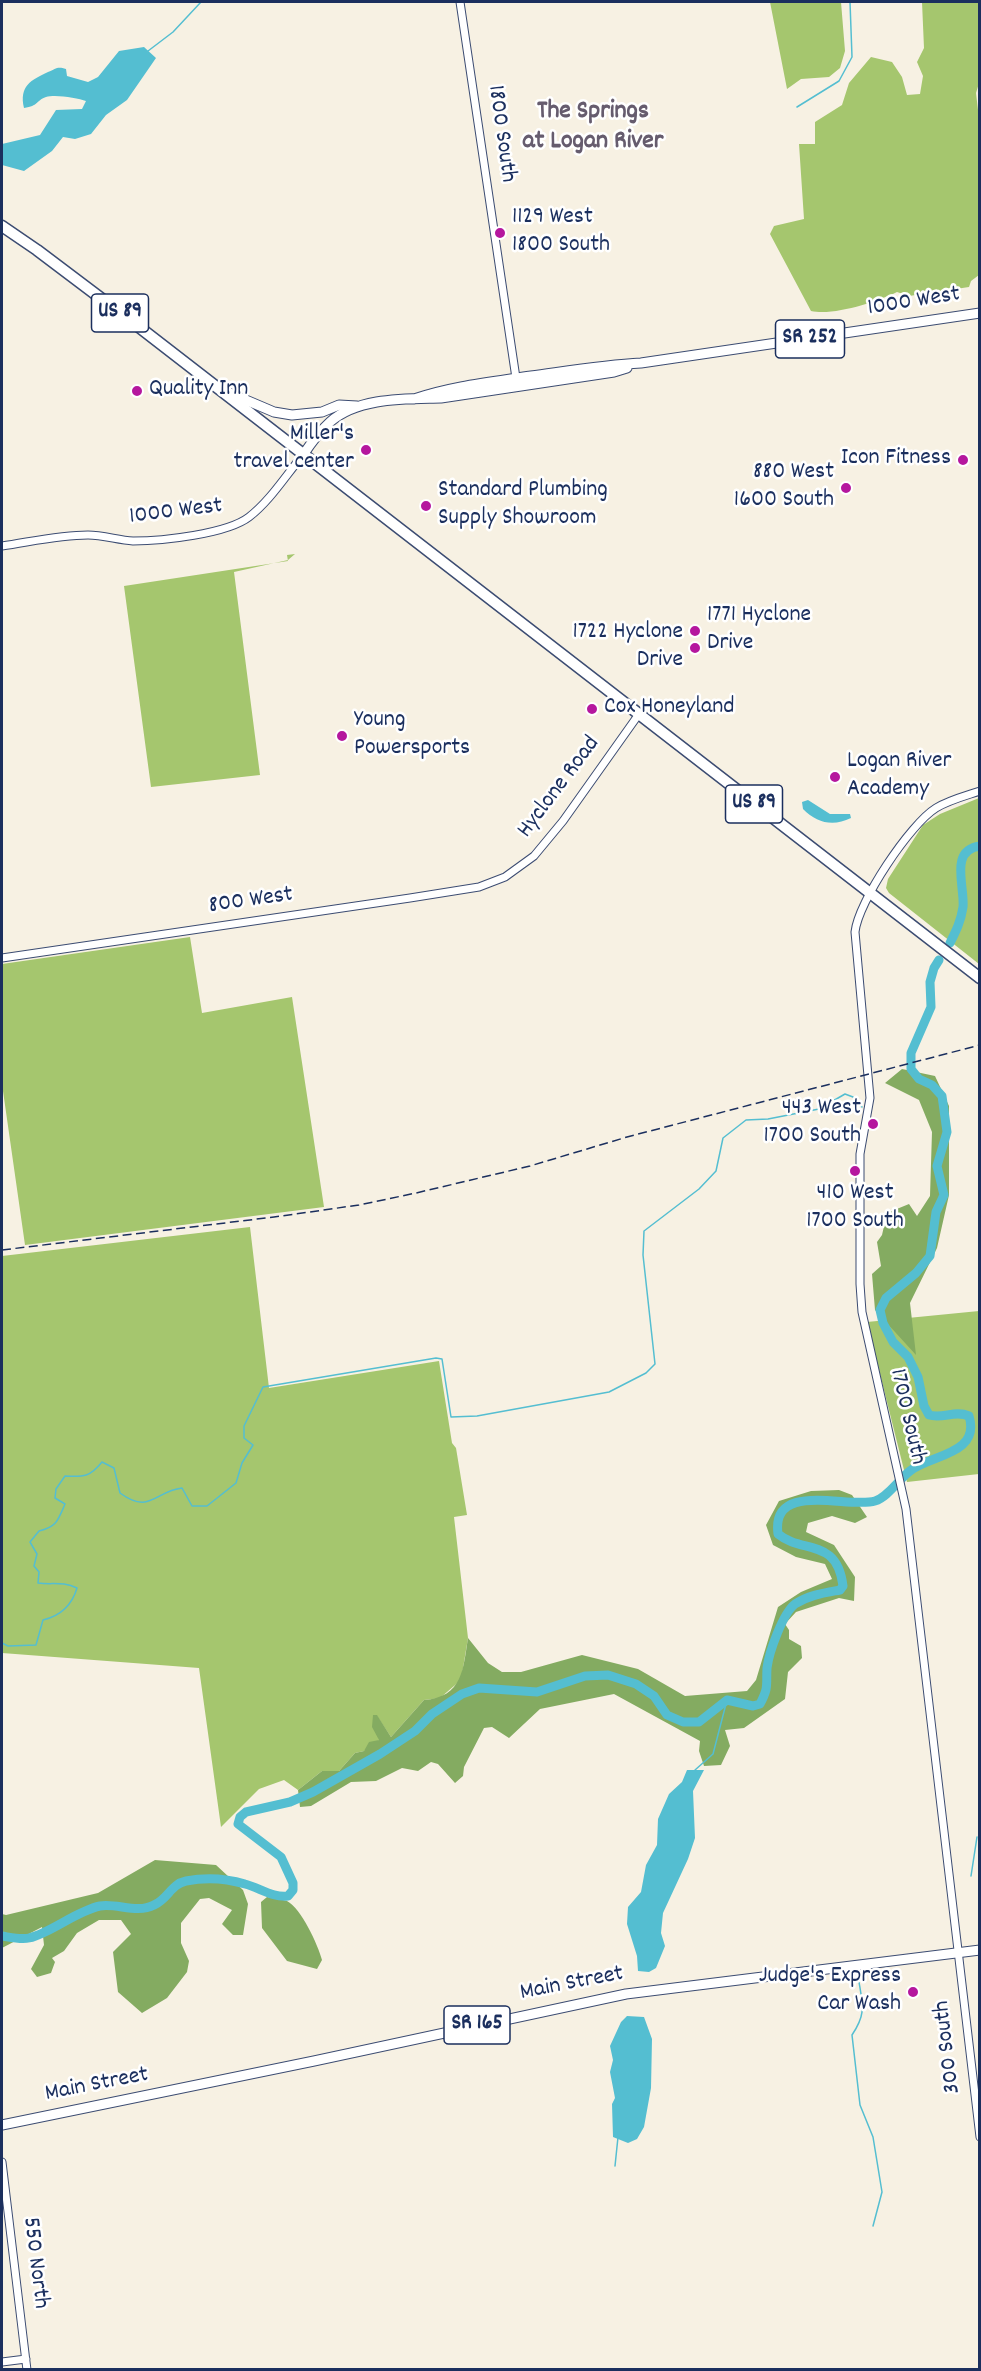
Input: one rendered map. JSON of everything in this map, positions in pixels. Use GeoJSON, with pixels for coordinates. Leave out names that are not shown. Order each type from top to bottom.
{"type":"FeatureCollection","features":[{"type":"Feature","properties":{"kind":"highway","name":"US 89"},"geometry":{"type":"LineString","coordinates":[[2,226],[69,274],[215,386],[980,978]]}},
{"type":"Feature","properties":{"kind":"main road","name":"1000 West"},"geometry":{"type":"LineString","coordinates":[[303,455],[331,421],[359,406],[432,398],[522,381],[616,367],[622,364],[980,313]]}},
{"type":"Feature","properties":{"kind":"main road","name":"1000 West"},"geometry":{"type":"LineString","coordinates":[[414,399],[441,390],[614,372],[641,363]]}},
{"type":"Feature","properties":{"kind":"main road"},"geometry":{"type":"LineString","coordinates":[[215,386],[274,412],[292,415],[322,412],[339,405],[359,406]]}},
{"type":"Feature","properties":{"kind":"main road","name":"Main Street"},"geometry":{"type":"LineString","coordinates":[[2,2125],[626,1994],[980,1950]]}},
{"type":"Feature","properties":{"kind":"street","name":"1800 South"},"geometry":{"type":"LineString","coordinates":[[460,2],[517,382]]}},
{"type":"Feature","properties":{"kind":"street","name":"1000 West"},"geometry":{"type":"LineString","coordinates":[[2,546],[90,535],[132,541],[146,540],[213,532],[234,526],[249,517],[261,505],[303,455]]}},
{"type":"Feature","properties":{"kind":"street","name":"Hyclone Road"},"geometry":{"type":"LineString","coordinates":[[505,877],[534,856],[563,821],[639,714]]}},
{"type":"Feature","properties":{"kind":"street","name":"1700 South"},"geometry":{"type":"LineString","coordinates":[[957,1952],[906,1509],[862,1312],[860,1154],[870,1098],[855,932],[859,915],[870,894],[922,819],[936,808],[980,791]]}},
{"type":"Feature","properties":{"kind":"street","name":"800 West"},"geometry":{"type":"LineString","coordinates":[[2,958],[479,887],[505,877]]}},
{"type":"Feature","properties":{"kind":"street","name":"300 South"},"geometry":{"type":"LineString","coordinates":[[957,1952],[980,2137]]}},
{"type":"Feature","properties":{"kind":"street","name":"550 North"},"geometry":{"type":"LineString","coordinates":[[2,2162],[27,2370]]}},
{"type":"Feature","properties":{"kind":"street"},"geometry":{"type":"LineString","coordinates":[[2,2362],[26,2359]]}},
{"type":"Feature","properties":{"kind":"green space"},"geometry":{"type":"Polygon","coordinates":[[[770,2],[841,2],[845,51],[840,68],[829,77],[801,79],[787,89],[770,2]]]}},
{"type":"Feature","properties":{"kind":"green space"},"geometry":{"type":"Polygon","coordinates":[[[922,2],[979,2],[980,80],[976,93],[980,127],[979,275],[971,281],[969,287],[909,296],[897,292],[867,304],[843,310],[811,311],[770,234],[774,226],[804,219],[799,144],[815,144],[815,122],[842,105],[849,83],[871,57],[892,62],[902,77],[907,95],[920,94],[923,76],[917,62],[924,48],[922,2]]]}},
{"type":"Feature","properties":{"kind":"green space"},"geometry":{"type":"Polygon","coordinates":[[[274,563],[234,572],[260,775],[151,787],[124,586],[274,563]]]}},
{"type":"Feature","properties":{"kind":"green space"},"geometry":{"type":"Polygon","coordinates":[[[979,798],[979,964],[889,893],[886,888],[888,879],[923,825],[940,814],[979,798]]]}},
{"type":"Feature","properties":{"kind":"green space"},"geometry":{"type":"Polygon","coordinates":[[[190,937],[202,1013],[292,997],[324,1207],[25,1245],[2,1084],[2,964],[190,937]]]}},
{"type":"Feature","properties":{"kind":"green space"},"geometry":{"type":"Polygon","coordinates":[[[902,1069],[935,1076],[949,1106],[949,1195],[937,1248],[910,1303],[916,1355],[875,1310],[872,1274],[881,1266],[877,1242],[882,1235],[887,1213],[909,1204],[917,1216],[930,1196],[932,1132],[919,1100],[885,1083],[902,1069]]]}},
{"type":"Feature","properties":{"kind":"green space"},"geometry":{"type":"Polygon","coordinates":[[[250,1227],[269,1388],[439,1361],[452,1443],[456,1448],[467,1515],[454,1517],[468,1638],[461,1680],[440,1698],[424,1700],[391,1737],[377,1716],[379,1740],[364,1751],[355,1753],[339,1771],[322,1771],[298,1790],[284,1780],[259,1789],[221,1827],[199,1668],[2,1653],[2,1256],[250,1227]]]}},
{"type":"Feature","properties":{"kind":"green space"},"geometry":{"type":"Polygon","coordinates":[[[979,1311],[979,1474],[907,1482],[867,1322],[979,1311]]]}},
{"type":"Feature","properties":{"kind":"green space"},"geometry":{"type":"Polygon","coordinates":[[[839,1490],[852,1495],[867,1517],[855,1523],[832,1516],[808,1523],[806,1532],[834,1545],[855,1577],[854,1601],[839,1598],[796,1612],[785,1624],[789,1630],[789,1639],[801,1646],[802,1658],[788,1672],[785,1699],[744,1728],[725,1730],[730,1746],[721,1765],[704,1766],[699,1751],[700,1741],[614,1694],[540,1709],[509,1738],[492,1727],[484,1728],[464,1767],[463,1776],[455,1783],[438,1764],[431,1762],[418,1771],[402,1768],[376,1781],[351,1782],[311,1806],[300,1807],[298,1790],[322,1771],[339,1771],[355,1753],[364,1751],[369,1742],[379,1740],[372,1727],[373,1715],[377,1715],[391,1737],[424,1700],[437,1698],[454,1687],[462,1670],[468,1638],[488,1663],[502,1672],[521,1672],[582,1655],[638,1669],[685,1696],[747,1691],[756,1680],[778,1607],[801,1592],[832,1579],[825,1564],[796,1557],[773,1545],[766,1525],[779,1501],[811,1491],[839,1490]]]}},
{"type":"Feature","properties":{"kind":"green space"},"geometry":{"type":"Polygon","coordinates":[[[155,1860],[216,1865],[243,1890],[248,1904],[243,1935],[233,1935],[222,1924],[232,1910],[209,1898],[200,1899],[181,1923],[181,1943],[189,1961],[187,1972],[167,1998],[142,2013],[118,1992],[113,1952],[131,1934],[121,1920],[99,1920],[77,1933],[64,1951],[52,1958],[55,1962],[51,1973],[37,1977],[31,1969],[44,1945],[42,1927],[2,1948],[2,1914],[6,1915],[98,1893],[155,1860]]]}},
{"type":"Feature","properties":{"kind":"green space"},"geometry":{"type":"Polygon","coordinates":[[[267,1897],[287,1901],[298,1911],[320,1953],[322,1960],[317,1969],[287,1961],[262,1928],[261,1902],[267,1897]]]}},
{"type":"Feature","properties":{"kind":"water"},"geometry":{"type":"Polygon","coordinates":[[[144,47],[156,58],[127,100],[106,115],[91,134],[75,139],[63,137],[52,151],[24,171],[2,165],[2,144],[40,135],[56,110],[82,109],[86,101],[50,96],[24,108],[23,94],[32,81],[61,68],[66,69],[67,76],[88,82],[98,77],[119,51],[144,47]]]}},
{"type":"Feature","properties":{"kind":"water"},"geometry":{"type":"Polygon","coordinates":[[[808,800],[830,814],[850,814],[851,818],[832,823],[814,818],[803,809],[802,802],[808,800]]]}},
{"type":"Feature","properties":{"kind":"water"},"geometry":{"type":"Polygon","coordinates":[[[687,1770],[704,1770],[693,1791],[695,1838],[688,1859],[663,1913],[661,1933],[665,1946],[656,1968],[649,1972],[638,1971],[637,1956],[627,1924],[628,1907],[641,1892],[646,1865],[657,1845],[658,1819],[669,1794],[682,1782],[687,1770]]]}},
{"type":"Feature","properties":{"kind":"water"},"geometry":{"type":"Polygon","coordinates":[[[627,2016],[644,2017],[652,2039],[651,2088],[644,2127],[637,2139],[628,2143],[613,2137],[612,2104],[615,2098],[610,2072],[613,2060],[610,2046],[621,2022],[627,2016]]]}},
{"type":"Feature","properties":{"kind":"waterway"},"geometry":{"type":"LineString","coordinates":[[148,51],[173,32],[201,2]]}},
{"type":"Feature","properties":{"kind":"waterway"},"geometry":{"type":"LineString","coordinates":[[797,107],[839,81],[852,57],[850,2]]}},
{"type":"Feature","properties":{"kind":"waterway"},"geometry":{"type":"LineString","coordinates":[[950,943],[960,921],[963,907],[962,862],[970,849],[980,846]]}},
{"type":"Feature","properties":{"kind":"waterway"},"geometry":{"type":"LineString","coordinates":[[2,1936],[29,1938],[46,1932],[82,1912],[100,1906],[147,1908],[163,1899],[177,1885],[193,1880],[230,1880],[272,1894],[288,1896],[293,1890],[293,1883],[281,1857],[238,1824],[240,1817],[246,1812],[290,1802],[313,1792],[415,1731],[432,1714],[462,1694],[479,1688],[537,1692],[585,1676],[608,1675],[636,1684],[654,1696],[667,1715],[683,1722],[699,1722],[727,1700],[753,1706],[760,1704],[766,1690],[767,1668],[777,1633],[790,1609],[806,1598],[840,1590],[843,1586],[834,1560],[826,1553],[797,1544],[778,1534],[779,1517],[787,1507],[799,1502],[814,1500],[863,1502],[880,1499],[910,1471],[961,1446],[968,1439],[971,1429],[969,1416],[964,1414],[929,1415],[924,1406],[918,1377],[908,1357],[893,1342],[883,1323],[880,1310],[886,1298],[916,1273],[930,1256],[936,1212],[944,1195],[937,1166],[947,1132],[942,1096],[932,1085],[919,1079],[911,1069],[911,1053],[931,1007],[930,982],[939,960]]}},
{"type":"Feature","properties":{"kind":"waterway"},"geometry":{"type":"LineString","coordinates":[[2,1643],[8,1646],[36,1645],[43,1620],[55,1616],[64,1609],[75,1594],[77,1588],[72,1586],[38,1583],[39,1572],[34,1566],[37,1554],[30,1542],[39,1531],[50,1527],[58,1519],[65,1504],[55,1498],[56,1489],[65,1476],[86,1475],[94,1471],[102,1462],[114,1468],[120,1493],[130,1499],[146,1502],[182,1488],[192,1506],[207,1506],[236,1483],[242,1463],[253,1445],[244,1438],[244,1426],[263,1387],[436,1358],[442,1359],[451,1417],[477,1416],[609,1392],[646,1373],[655,1364],[643,1255],[644,1231],[699,1189],[716,1171],[723,1138],[746,1120],[768,1119],[819,1109],[845,1094],[853,1097],[862,1107]]}},
{"type":"Feature","properties":{"kind":"waterway"},"geometry":{"type":"LineString","coordinates":[[695,1770],[713,1754],[727,1700]]}},
{"type":"Feature","properties":{"kind":"waterway"},"geometry":{"type":"LineString","coordinates":[[971,1876],[977,1837]]}},
{"type":"Feature","properties":{"kind":"waterway"},"geometry":{"type":"LineString","coordinates":[[859,1982],[862,2010],[860,2021],[852,2035],[860,2105],[873,2137],[882,2192],[873,2226]]}},
{"type":"Feature","properties":{"kind":"waterway"},"geometry":{"type":"LineString","coordinates":[[615,2166],[618,2137]]}},
{"type":"Feature","properties":{"kind":"railway"},"geometry":{"type":"LineString","coordinates":[[2,1250],[359,1205],[530,1166],[627,1137],[980,1045]]}},
{"type":"Feature","properties":{"kind":"place","name":"1129 West 1800 South"},"geometry":{"type":"Point","coordinates":[500,233]}},
{"type":"Feature","properties":{"kind":"place","name":"Quality Inn"},"geometry":{"type":"Point","coordinates":[137,391]}},
{"type":"Feature","properties":{"kind":"place","name":"Miller's travel center"},"geometry":{"type":"Point","coordinates":[366,450]}},
{"type":"Feature","properties":{"kind":"place","name":"Icon Fitness"},"geometry":{"type":"Point","coordinates":[963,460]}},
{"type":"Feature","properties":{"kind":"place","name":"880 West 1600 South"},"geometry":{"type":"Point","coordinates":[846,488]}},
{"type":"Feature","properties":{"kind":"place","name":"Standard Plumbing Supply Showroom"},"geometry":{"type":"Point","coordinates":[426,506]}},
{"type":"Feature","properties":{"kind":"place","name":"1771 Hyclone Drive"},"geometry":{"type":"Point","coordinates":[695,631]}},
{"type":"Feature","properties":{"kind":"place","name":"1722 Hyclone Drive"},"geometry":{"type":"Point","coordinates":[695,648]}},
{"type":"Feature","properties":{"kind":"place","name":"Cox Honeyland"},"geometry":{"type":"Point","coordinates":[592,709]}},
{"type":"Feature","properties":{"kind":"place","name":"Young Powersports"},"geometry":{"type":"Point","coordinates":[342,736]}},
{"type":"Feature","properties":{"kind":"place","name":"Logan River Academy"},"geometry":{"type":"Point","coordinates":[835,777]}},
{"type":"Feature","properties":{"kind":"place","name":"443 West 1700 South"},"geometry":{"type":"Point","coordinates":[873,1124]}},
{"type":"Feature","properties":{"kind":"place","name":"410 West 1700 South"},"geometry":{"type":"Point","coordinates":[855,1171]}},
{"type":"Feature","properties":{"kind":"place","name":"Judge's Express Car Wash"},"geometry":{"type":"Point","coordinates":[913,1992]}},
{"type":"Feature","properties":{"kind":"district","name":"The Springs at Logan River"},"geometry":{"type":"Point","coordinates":[593,128]}}]}
